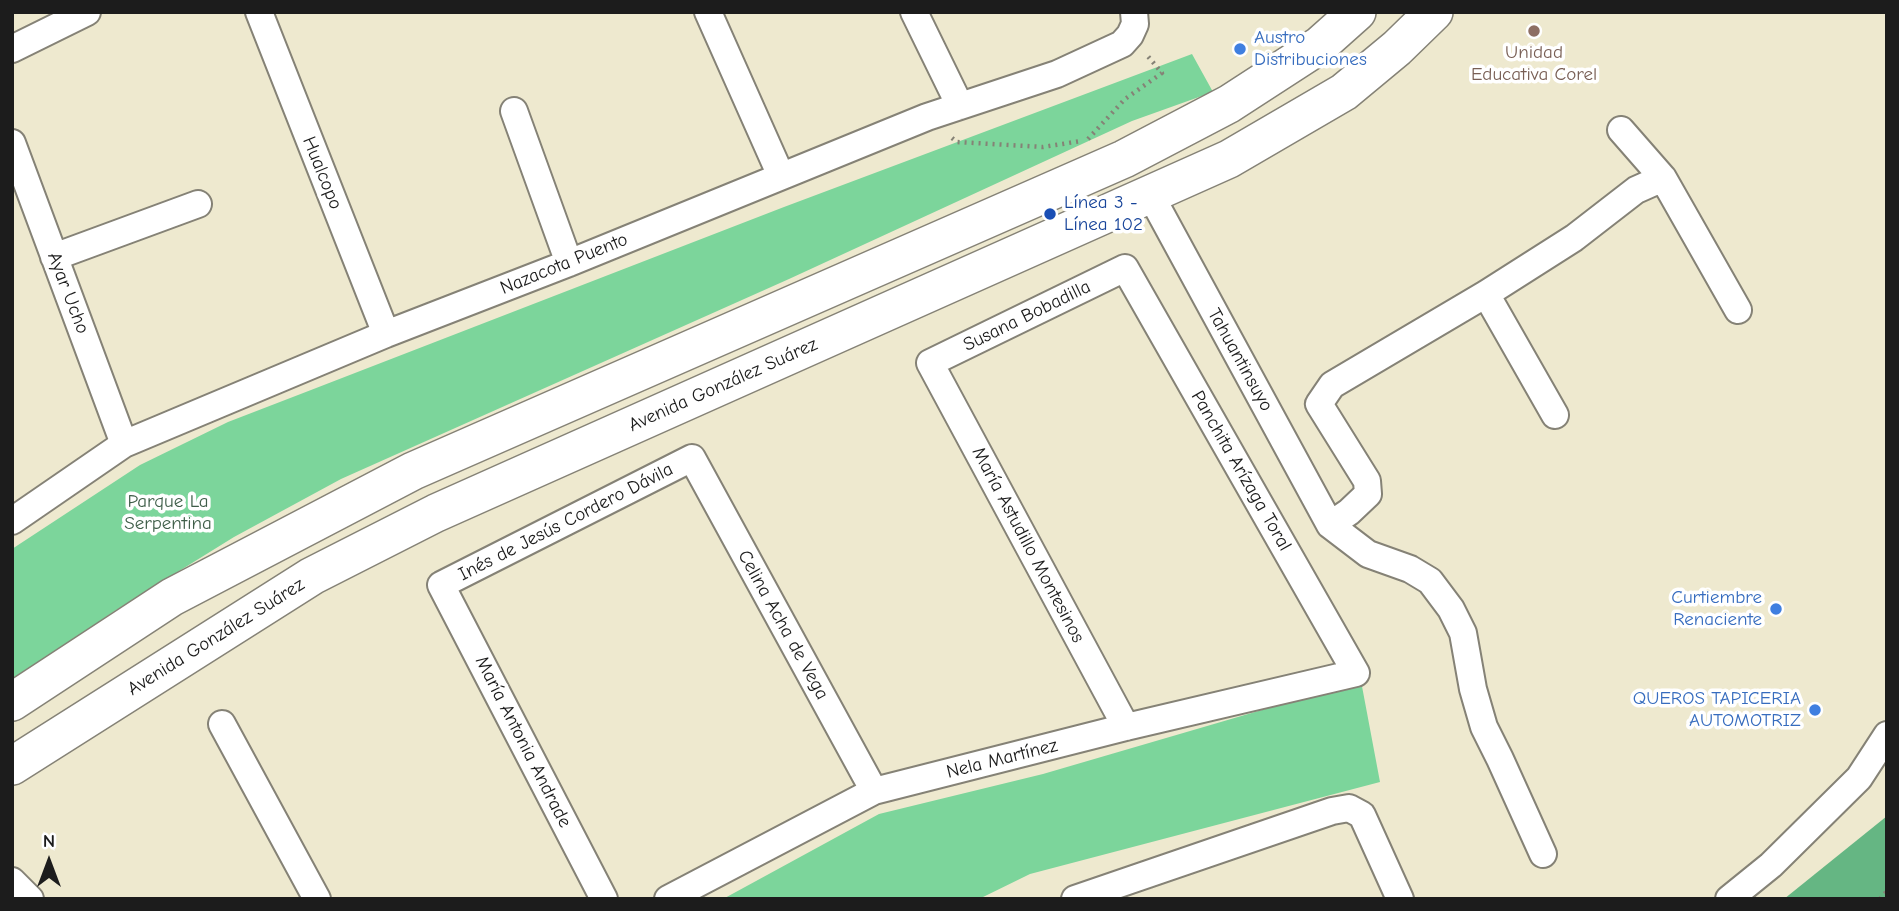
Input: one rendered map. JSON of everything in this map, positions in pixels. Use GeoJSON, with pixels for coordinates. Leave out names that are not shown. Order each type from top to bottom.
{"type":"FeatureCollection","features":[{"type":"Feature","properties":{"kind":"main road"},"geometry":{"type":"LineString","coordinates":[[12,702],[172,597],[413,471],[1124,159],[1228,104],[1320,45],[1357,12]]}},
{"type":"Feature","properties":{"kind":"main road","name":"Avenida González Suárez"},"geometry":{"type":"LineString","coordinates":[[12,766],[312,576],[436,513],[1228,159],[1344,92],[1397,48],[1434,12]]}},
{"type":"Feature","properties":{"kind":"street"},"geometry":{"type":"LineString","coordinates":[[12,49],[87,12]]}},
{"type":"Feature","properties":{"kind":"street","name":"Hualcopo"},"geometry":{"type":"LineString","coordinates":[[258,12],[386,334]]}},
{"type":"Feature","properties":{"kind":"street"},"geometry":{"type":"LineString","coordinates":[[708,12],[781,176]]}},
{"type":"Feature","properties":{"kind":"street"},"geometry":{"type":"LineString","coordinates":[[914,12],[960,106]]}},
{"type":"Feature","properties":{"kind":"street","name":"Nazacota Puento"},"geometry":{"type":"LineString","coordinates":[[12,521],[124,444],[386,334],[781,176],[960,106],[1057,74],[1122,44],[1132,24]]}},
{"type":"Feature","properties":{"kind":"street"},"geometry":{"type":"LineString","coordinates":[[514,111],[569,263]]}},
{"type":"Feature","properties":{"kind":"street"},"geometry":{"type":"LineString","coordinates":[[1621,130],[1663,178],[1738,310]]}},
{"type":"Feature","properties":{"kind":"street","name":"Ayar Ucho"},"geometry":{"type":"LineString","coordinates":[[12,143],[124,444]]}},
{"type":"Feature","properties":{"kind":"street"},"geometry":{"type":"LineString","coordinates":[[1543,854],[1484,727],[1473,688],[1463,633],[1451,609],[1430,581],[1410,569],[1368,554],[1330,525],[1368,494],[1367,481],[1319,404],[1332,385],[1486,295],[1574,238],[1636,190],[1663,178]]}},
{"type":"Feature","properties":{"kind":"street","name":"Tahuantinsuyo"},"geometry":{"type":"LineString","coordinates":[[1150,194],[1330,525]]}},
{"type":"Feature","properties":{"kind":"street"},"geometry":{"type":"LineString","coordinates":[[54,257],[198,204]]}},
{"type":"Feature","properties":{"kind":"street","name":"Susana Bobadilla"},"geometry":{"type":"LineString","coordinates":[[930,363],[1125,268]]}},
{"type":"Feature","properties":{"kind":"street","name":"Panchita Arízaga Toral"},"geometry":{"type":"LineString","coordinates":[[1125,268],[1356,673]]}},
{"type":"Feature","properties":{"kind":"street"},"geometry":{"type":"LineString","coordinates":[[1486,295],[1555,415]]}},
{"type":"Feature","properties":{"kind":"street","name":"María Astudillo Montesinos"},"geometry":{"type":"LineString","coordinates":[[930,363],[1126,727]]}},
{"type":"Feature","properties":{"kind":"street","name":"Inés de Jesús Cordero Dávila"},"geometry":{"type":"LineString","coordinates":[[441,585],[692,458]]}},
{"type":"Feature","properties":{"kind":"street","name":"Celina Acha de Vega"},"geometry":{"type":"LineString","coordinates":[[692,458],[874,791]]}},
{"type":"Feature","properties":{"kind":"street","name":"María Antonia Andrade"},"geometry":{"type":"LineString","coordinates":[[441,585],[604,899]]}},
{"type":"Feature","properties":{"kind":"street","name":"Nela Martínez"},"geometry":{"type":"LineString","coordinates":[[668,899],[874,791],[1126,727],[1356,673]]}},
{"type":"Feature","properties":{"kind":"street"},"geometry":{"type":"LineString","coordinates":[[222,724],[317,899]]}},
{"type":"Feature","properties":{"kind":"street"},"geometry":{"type":"LineString","coordinates":[[1729,899],[1772,865],[1859,778],[1887,736]]}},
{"type":"Feature","properties":{"kind":"street"},"geometry":{"type":"LineString","coordinates":[[1075,899],[1332,811],[1349,808],[1362,815],[1400,899]]}},
{"type":"Feature","properties":{"kind":"street"},"geometry":{"type":"LineString","coordinates":[[12,881],[30,899]]}},
{"type":"Feature","properties":{"kind":"path"},"geometry":{"type":"LineString","coordinates":[[957,142],[1043,147],[1087,139],[1125,99],[1162,73],[1132,24]]}},
{"type":"Feature","properties":{"kind":"path"},"geometry":{"type":"LineString","coordinates":[[1087,139],[1088,146],[1112,144],[1124,159]]}},
{"type":"Feature","properties":{"kind":"path"},"geometry":{"type":"LineString","coordinates":[[1880,899],[1887,891]]}},
{"type":"Feature","properties":{"kind":"green space","name":"Parque La Serpentina"},"geometry":{"type":"Polygon","coordinates":[[[1192,54],[1213,92],[1132,121],[789,279],[341,479],[234,537],[113,612],[12,683],[12,549],[140,465],[228,422],[784,207],[1192,54]]]}},
{"type":"Feature","properties":{"kind":"green space"},"geometry":{"type":"Polygon","coordinates":[[[1361,681],[1380,782],[1030,874],[979,899],[723,899],[879,814],[1043,774],[1361,681]]]}},
{"type":"Feature","properties":{"kind":"green space"},"geometry":{"type":"Polygon","coordinates":[[[1887,816],[1887,899],[1784,899],[1887,816]]]}},
{"type":"Feature","properties":{"kind":"place","name":"Unidad Educativa Corel"},"geometry":{"type":"Point","coordinates":[1534,31]}},
{"type":"Feature","properties":{"kind":"place","name":"Austro Distribuciones"},"geometry":{"type":"Point","coordinates":[1240,49]}},
{"type":"Feature","properties":{"kind":"place","name":"Línea 3 - Línea 102"},"geometry":{"type":"Point","coordinates":[1050,214]}},
{"type":"Feature","properties":{"kind":"place","name":"Curtiembre Renaciente"},"geometry":{"type":"Point","coordinates":[1776,609]}},
{"type":"Feature","properties":{"kind":"place","name":"QUEROS TAPICERIA AUTOMOTRIZ"},"geometry":{"type":"Point","coordinates":[1815,710]}}]}
